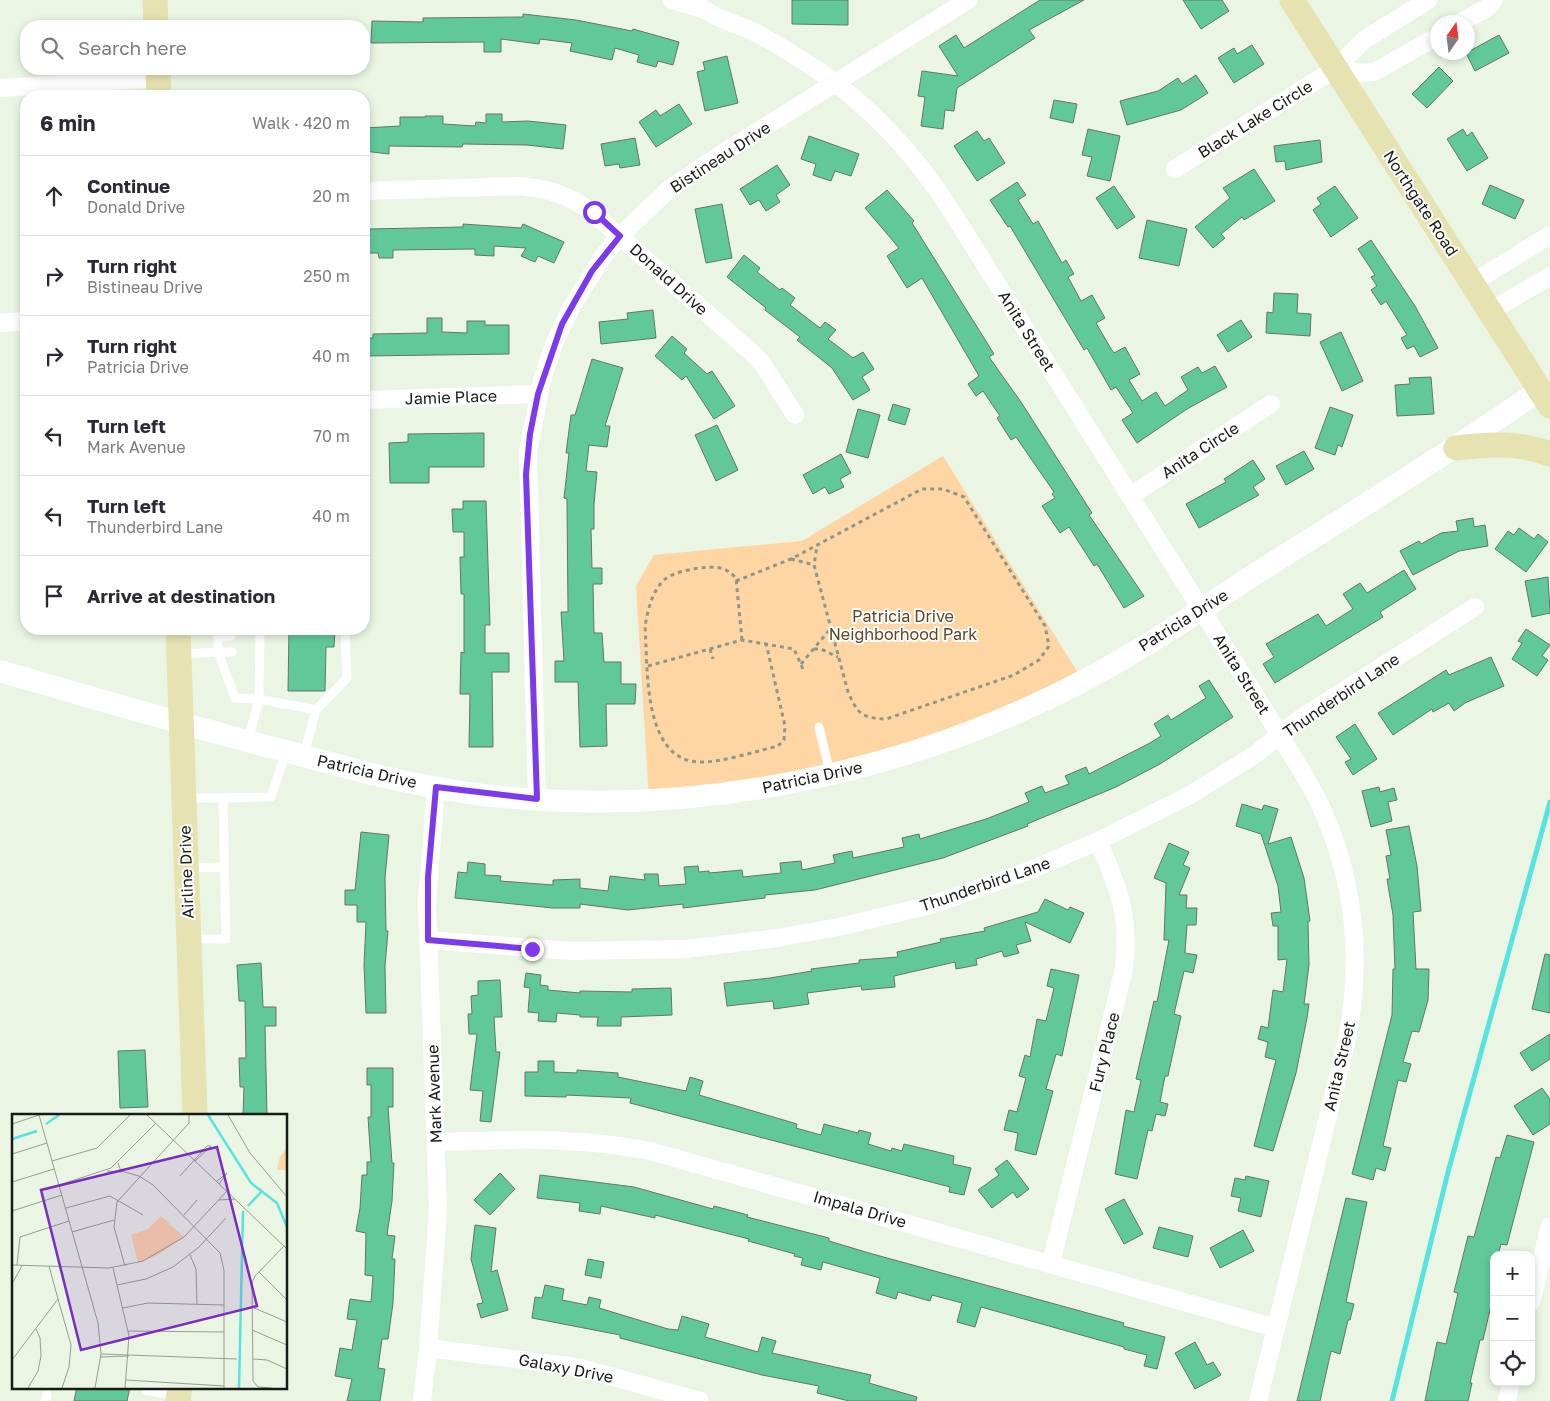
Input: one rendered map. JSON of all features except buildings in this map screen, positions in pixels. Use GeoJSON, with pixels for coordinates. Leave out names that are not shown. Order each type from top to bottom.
{"type":"FeatureCollection","features":[{"type":"Feature","properties":{"kind":"main road"},"geometry":{"type":"LineString","coordinates":[[155,0],[156,20]]}},
{"type":"Feature","properties":{"kind":"main road","name":"Northgate Road"},"geometry":{"type":"LineString","coordinates":[[1292,0],[1545,398]]}},
{"type":"Feature","properties":{"kind":"main road"},"geometry":{"type":"LineString","coordinates":[[1456,448],[1493,444],[1518,445],[1550,454]]}},
{"type":"Feature","properties":{"kind":"main road","name":"Airline Drive"},"geometry":{"type":"LineString","coordinates":[[178,635],[195,1114]]}},
{"type":"Feature","properties":{"kind":"street"},"geometry":{"type":"LineString","coordinates":[[672,0],[710,12]]}},
{"type":"Feature","properties":{"kind":"street","name":"Anita Street"},"geometry":{"type":"LineString","coordinates":[[694,0],[710,12],[756,32],[819,70],[836,83],[895,138],[937,189],[1280,735],[1319,803],[1336,846],[1351,907],[1356,964],[1353,1000],[1346,1039],[1258,1401]]}},
{"type":"Feature","properties":{"kind":"street","name":"Bistineau Drive"},"geometry":{"type":"LineString","coordinates":[[537,799],[526,474],[529,443],[538,394],[554,344],[572,306],[592,271],[620,236],[668,190],[688,175],[968,0]]}},
{"type":"Feature","properties":{"kind":"street","name":"Black Lake Circle"},"geometry":{"type":"LineString","coordinates":[[1175,169],[1335,70],[1364,40],[1428,0]]}},
{"type":"Feature","properties":{"kind":"street"},"geometry":{"type":"LineString","coordinates":[[1474,15],[1486,8],[1494,0]]}},
{"type":"Feature","properties":{"kind":"street"},"geometry":{"type":"LineString","coordinates":[[1335,70],[1361,74],[1374,72],[1430,40]]}},
{"type":"Feature","properties":{"kind":"street"},"geometry":{"type":"LineString","coordinates":[[0,88],[158,81]]}},
{"type":"Feature","properties":{"kind":"street","name":"Donald Drive"},"geometry":{"type":"LineString","coordinates":[[370,191],[538,187],[554,191],[583,204],[750,351],[767,371],[795,415]]}},
{"type":"Feature","properties":{"kind":"street"},"geometry":{"type":"LineString","coordinates":[[1472,283],[1550,235]]}},
{"type":"Feature","properties":{"kind":"street"},"geometry":{"type":"LineString","coordinates":[[1490,311],[1550,276]]}},
{"type":"Feature","properties":{"kind":"street"},"geometry":{"type":"LineString","coordinates":[[0,323],[20,321]]}},
{"type":"Feature","properties":{"kind":"street","name":"Jamie Place"},"geometry":{"type":"LineString","coordinates":[[370,400],[538,394]]}},
{"type":"Feature","properties":{"kind":"street","name":"Patricia Drive"},"geometry":{"type":"LineString","coordinates":[[0,671],[248,742],[436,787],[537,799],[633,800],[700,796],[831,775],[926,748],[1029,707],[1083,681],[1456,448],[1545,398]]}},
{"type":"Feature","properties":{"kind":"street","name":"Anita Circle"},"geometry":{"type":"LineString","coordinates":[[1130,496],[1271,404]]}},
{"type":"Feature","properties":{"kind":"street","name":"Thunderbird Lane"},"geometry":{"type":"LineString","coordinates":[[428,940],[532,949],[603,951],[686,949],[839,928],[931,905],[1031,870],[1098,841],[1188,796],[1253,756],[1301,718],[1475,607]]}},
{"type":"Feature","properties":{"kind":"street","name":"Mark Avenue"},"geometry":{"type":"LineString","coordinates":[[422,1401],[428,1348],[438,1211],[428,940],[428,877],[436,787]]}},
{"type":"Feature","properties":{"kind":"street","name":"Fury Place"},"geometry":{"type":"LineString","coordinates":[[1051,1263],[1124,969],[1126,928],[1122,901],[1098,841]]}},
{"type":"Feature","properties":{"kind":"street","name":"Impala Drive"},"geometry":{"type":"LineString","coordinates":[[436,1142],[563,1139],[619,1144],[713,1167],[1276,1328]]}},
{"type":"Feature","properties":{"kind":"street"},"geometry":{"type":"LineString","coordinates":[[1532,1296],[1550,1226]]}},
{"type":"Feature","properties":{"kind":"street","name":"Galaxy Drive"},"geometry":{"type":"LineString","coordinates":[[428,1348],[577,1367],[700,1401]]}},
{"type":"Feature","properties":{"kind":"street"},"geometry":{"type":"LineString","coordinates":[[1508,1401],[1511,1386]]}},
{"type":"Feature","properties":{"kind":"lane"},"geometry":{"type":"LineString","coordinates":[[218,635],[218,652],[235,698],[258,699],[316,710]]}},
{"type":"Feature","properties":{"kind":"lane"},"geometry":{"type":"LineString","coordinates":[[227,635],[231,636]]}},
{"type":"Feature","properties":{"kind":"lane"},"geometry":{"type":"LineString","coordinates":[[248,742],[258,699],[255,652],[259,635]]}},
{"type":"Feature","properties":{"kind":"lane"},"geometry":{"type":"LineString","coordinates":[[184,798],[271,797],[295,754],[316,710],[347,678],[345,635]]}},
{"type":"Feature","properties":{"kind":"lane"},"geometry":{"type":"LineString","coordinates":[[178,654],[232,652]]}},
{"type":"Feature","properties":{"kind":"lane"},"geometry":{"type":"LineString","coordinates":[[819,727],[831,775]]}},
{"type":"Feature","properties":{"kind":"lane"},"geometry":{"type":"LineString","coordinates":[[189,939],[226,939],[223,798]]}},
{"type":"Feature","properties":{"kind":"lane"},"geometry":{"type":"LineString","coordinates":[[186,868],[223,867]]}},
{"type":"Feature","properties":{"kind":"lane"},"geometry":{"type":"LineString","coordinates":[[146,1388],[146,1390],[179,1395]]}},
{"type":"Feature","properties":{"kind":"path"},"geometry":{"type":"LineString","coordinates":[[736,581],[791,559],[922,490],[943,489],[964,497],[1045,626],[1048,646],[1039,660],[1014,675],[886,719],[870,718],[856,711],[848,692],[814,566],[817,546]]}},
{"type":"Feature","properties":{"kind":"path"},"geometry":{"type":"LineString","coordinates":[[791,559],[814,566]]}},
{"type":"Feature","properties":{"kind":"path"},"geometry":{"type":"LineString","coordinates":[[742,640],[736,581],[728,571],[718,567],[689,569],[665,578],[657,588],[645,626],[653,719],[662,741],[676,755],[689,761],[702,762],[778,746],[784,740],[785,726],[766,643]]}},
{"type":"Feature","properties":{"kind":"path"},"geometry":{"type":"LineString","coordinates":[[801,664],[831,628]]}},
{"type":"Feature","properties":{"kind":"path"},"geometry":{"type":"LineString","coordinates":[[648,666],[742,640],[794,649],[803,669]]}},
{"type":"Feature","properties":{"kind":"path"},"geometry":{"type":"LineString","coordinates":[[710,649],[713,659]]}},
{"type":"Feature","properties":{"kind":"path"},"geometry":{"type":"LineString","coordinates":[[813,649],[822,649],[839,657]]}},
{"type":"Feature","properties":{"kind":"green space","name":"Patricia Drive Neighborhood Park"},"geometry":{"type":"Polygon","coordinates":[[[943,456],[1083,681],[831,775],[649,800],[636,586],[654,555],[802,541],[943,456]]]}},
{"type":"Feature","properties":{"kind":"waterway"},"geometry":{"type":"LineString","coordinates":[[1392,1401],[1448,1172],[1550,802]]}},
{"type":"Feature","properties":{"kind":"route"},"geometry":{"type":"LineString","coordinates":[[532,949],[428,940],[427,903],[430,846],[436,787],[476,794],[537,799],[526,474],[528,452],[538,394],[562,324],[592,271],[620,236],[594,212]]}}]}
